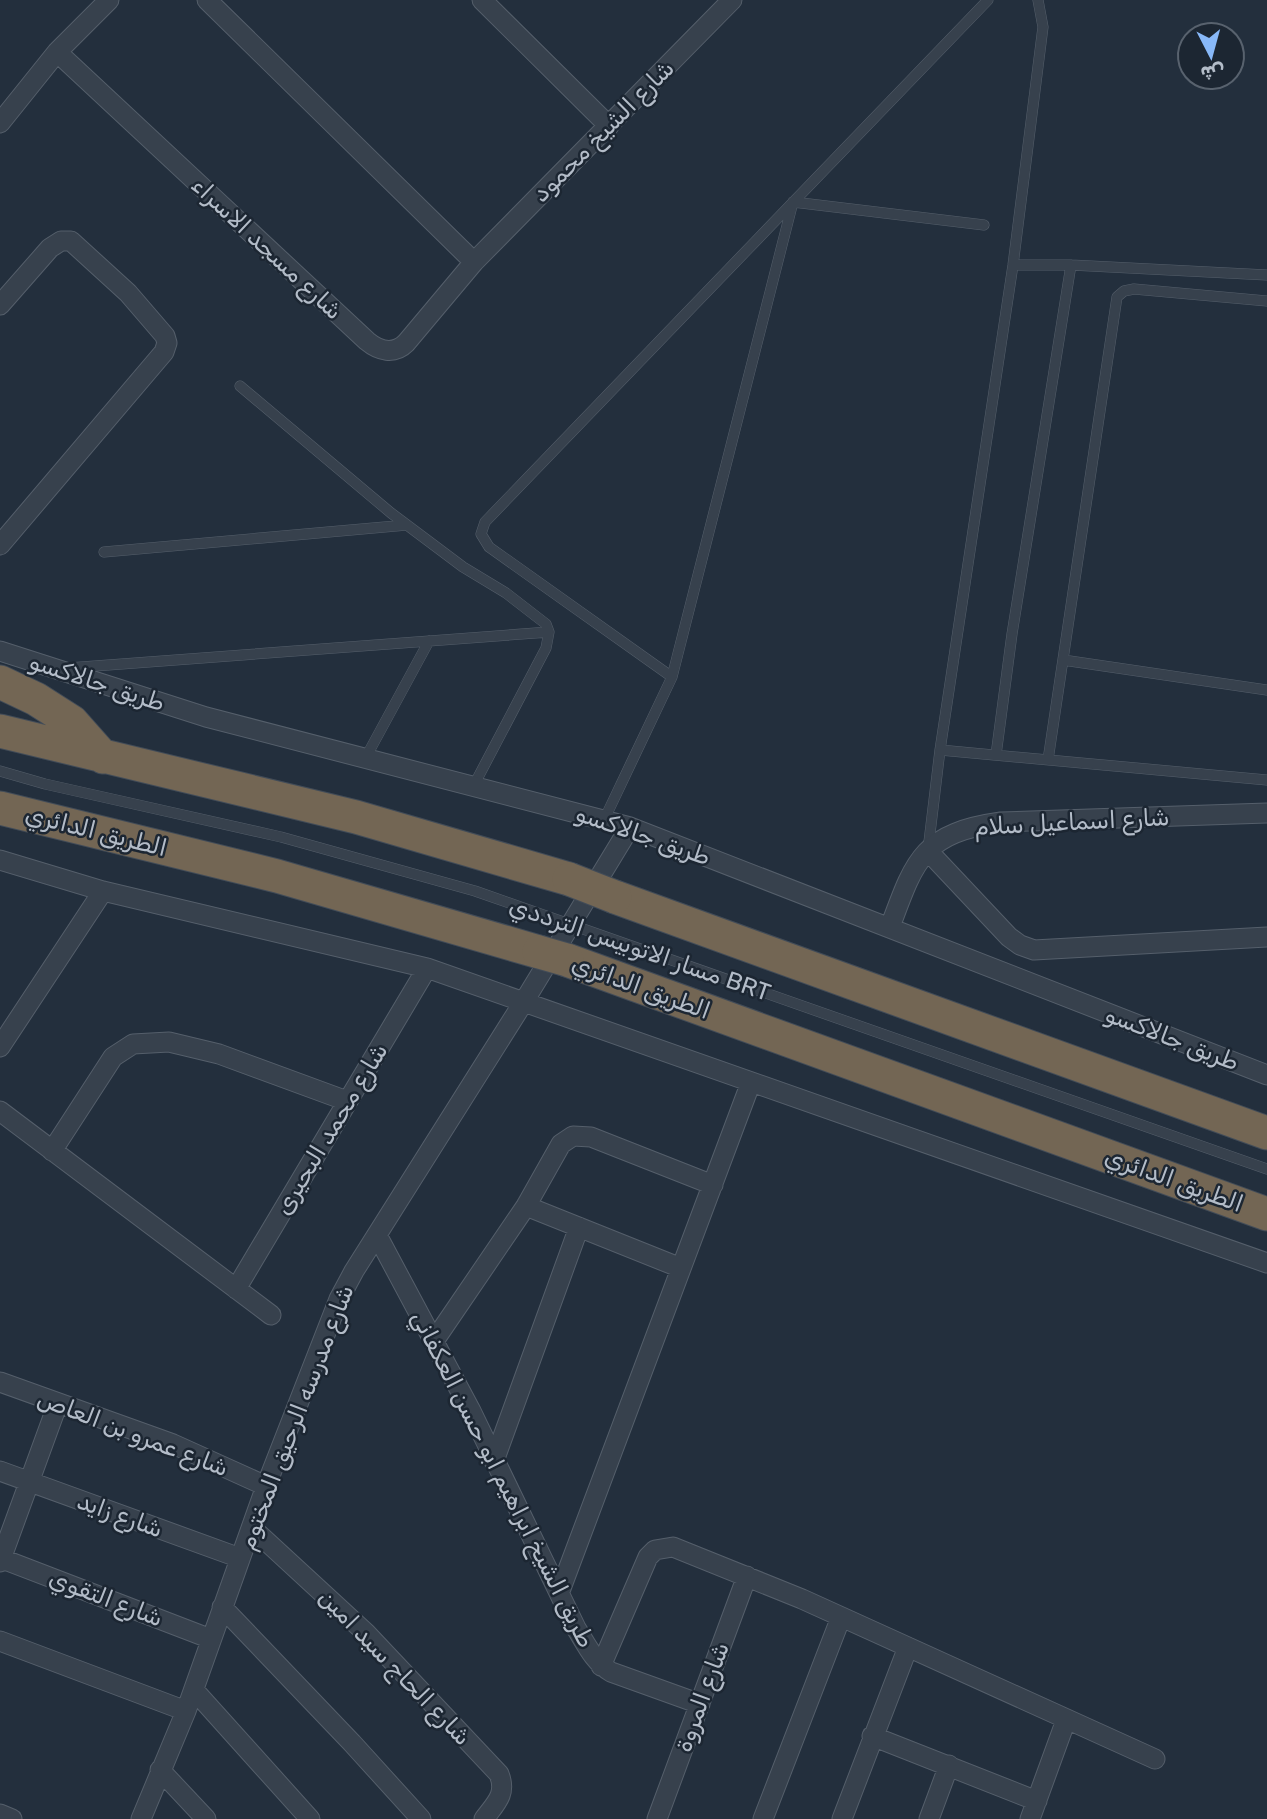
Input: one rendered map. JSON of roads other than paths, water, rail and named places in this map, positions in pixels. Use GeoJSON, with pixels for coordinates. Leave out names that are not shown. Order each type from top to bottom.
{"type":"FeatureCollection","features":[{"type":"Feature","properties":{"kind":"highway"},"geometry":{"type":"LineString","coordinates":[[0,682],[36,699],[72,722],[103,757]]}},
{"type":"Feature","properties":{"kind":"highway"},"geometry":{"type":"LineString","coordinates":[[0,731],[356,817],[569,879],[1267,1133]]}},
{"type":"Feature","properties":{"kind":"highway","name":"الطريق الدائري"},"geometry":{"type":"LineString","coordinates":[[0,808],[277,876],[553,956],[1267,1214]]}},
{"type":"Feature","properties":{"kind":"street"},"geometry":{"type":"LineString","coordinates":[[0,123],[57,52],[109,0]]}},
{"type":"Feature","properties":{"kind":"street"},"geometry":{"type":"LineString","coordinates":[[207,0],[474,262]]}},
{"type":"Feature","properties":{"kind":"street"},"geometry":{"type":"LineString","coordinates":[[482,0],[609,126]]}},
{"type":"Feature","properties":{"kind":"street","name":"شارع الشيخ محمود"},"geometry":{"type":"LineString","coordinates":[[474,262],[732,0]]}},
{"type":"Feature","properties":{"kind":"street","name":"شارع مسجد الاسراء"},"geometry":{"type":"LineString","coordinates":[[57,52],[376,348],[389,351],[401,348],[474,262]]}},
{"type":"Feature","properties":{"kind":"street"},"geometry":{"type":"LineString","coordinates":[[0,304],[50,248],[61,241],[71,242],[128,293],[165,336],[167,343],[164,352],[0,545]]}},
{"type":"Feature","properties":{"kind":"street","name":"طريق جالاكسو"},"geometry":{"type":"LineString","coordinates":[[0,651],[206,717],[630,827],[1267,1075]]}},
{"type":"Feature","properties":{"kind":"street","name":"شارع اسماعيل سلام"},"geometry":{"type":"LineString","coordinates":[[890,927],[909,875],[928,850],[961,829],[1001,822],[1267,813]]}},
{"type":"Feature","properties":{"kind":"street","name":"شارع مدرسه الرحيق المختوم"},"geometry":{"type":"LineString","coordinates":[[141,1819],[186,1712],[266,1486],[339,1299],[630,827]]}},
{"type":"Feature","properties":{"kind":"street"},"geometry":{"type":"LineString","coordinates":[[928,850],[1009,937],[1034,950],[1267,937]]}},
{"type":"Feature","properties":{"kind":"street"},"geometry":{"type":"LineString","coordinates":[[0,860],[103,891],[427,968],[1267,1263]]}},
{"type":"Feature","properties":{"kind":"street"},"geometry":{"type":"LineString","coordinates":[[0,1047],[103,891]]}},
{"type":"Feature","properties":{"kind":"street","name":"شارع محمد البحيرى"},"geometry":{"type":"LineString","coordinates":[[236,1289],[427,968]]}},
{"type":"Feature","properties":{"kind":"street"},"geometry":{"type":"LineString","coordinates":[[52,1151],[113,1058],[133,1044],[169,1042],[206,1051],[347,1101]]}},
{"type":"Feature","properties":{"kind":"street"},"geometry":{"type":"LineString","coordinates":[[560,1591],[751,1082]]}},
{"type":"Feature","properties":{"kind":"street"},"geometry":{"type":"LineString","coordinates":[[0,1111],[271,1315]]}},
{"type":"Feature","properties":{"kind":"street"},"geometry":{"type":"LineString","coordinates":[[434,1341],[526,1206],[561,1144],[573,1136],[591,1137],[713,1185]]}},
{"type":"Feature","properties":{"kind":"street"},"geometry":{"type":"LineString","coordinates":[[526,1206],[681,1268]]}},
{"type":"Feature","properties":{"kind":"street"},"geometry":{"type":"LineString","coordinates":[[494,1461],[579,1227]]}},
{"type":"Feature","properties":{"kind":"street","name":"طريق الشيخ ابراهيم ابو حسن العكفاني"},"geometry":{"type":"LineString","coordinates":[[377,1235],[434,1341],[576,1628],[601,1666],[699,1704]]}},
{"type":"Feature","properties":{"kind":"street","name":"شارع عمرو بن العاص"},"geometry":{"type":"LineString","coordinates":[[0,1382],[173,1444],[266,1486]]}},
{"type":"Feature","properties":{"kind":"street"},"geometry":{"type":"LineString","coordinates":[[0,1559],[58,1403]]}},
{"type":"Feature","properties":{"kind":"street","name":"شارع زايد"},"geometry":{"type":"LineString","coordinates":[[0,1471],[240,1558]]}},
{"type":"Feature","properties":{"kind":"street","name":"شارع الحاج سيد امين"},"geometry":{"type":"LineString","coordinates":[[252,1528],[366,1633],[499,1774],[503,1785],[500,1797],[484,1819]]}},
{"type":"Feature","properties":{"kind":"street"},"geometry":{"type":"LineString","coordinates":[[601,1666],[648,1557],[663,1547],[682,1549],[841,1616],[1155,1759]]}},
{"type":"Feature","properties":{"kind":"street","name":"شارع التقوي"},"geometry":{"type":"LineString","coordinates":[[0,1559],[211,1639]]}},
{"type":"Feature","properties":{"kind":"street","name":"شارع المروة"},"geometry":{"type":"LineString","coordinates":[[657,1819],[747,1576]]}},
{"type":"Feature","properties":{"kind":"street"},"geometry":{"type":"LineString","coordinates":[[222,1607],[421,1819]]}},
{"type":"Feature","properties":{"kind":"street"},"geometry":{"type":"LineString","coordinates":[[763,1819],[841,1616]]}},
{"type":"Feature","properties":{"kind":"street"},"geometry":{"type":"LineString","coordinates":[[0,1641],[186,1712]]}},
{"type":"Feature","properties":{"kind":"street"},"geometry":{"type":"LineString","coordinates":[[842,1819],[908,1647]]}},
{"type":"Feature","properties":{"kind":"street"},"geometry":{"type":"LineString","coordinates":[[194,1690],[310,1819]]}},
{"type":"Feature","properties":{"kind":"street"},"geometry":{"type":"LineString","coordinates":[[872,1736],[949,1765],[1034,1814],[1066,1720]]}},
{"type":"Feature","properties":{"kind":"street"},"geometry":{"type":"LineString","coordinates":[[929,1819],[949,1765]]}},
{"type":"Feature","properties":{"kind":"street"},"geometry":{"type":"LineString","coordinates":[[160,1770],[206,1819]]}},
{"type":"Feature","properties":{"kind":"street"},"geometry":{"type":"LineString","coordinates":[[0,1814],[12,1819]]}},
{"type":"Feature","properties":{"kind":"lane"},"geometry":{"type":"LineString","coordinates":[[672,677],[489,547],[481,534],[485,522],[988,0]]}},
{"type":"Feature","properties":{"kind":"lane"},"geometry":{"type":"LineString","coordinates":[[928,850],[940,750],[1013,265],[1043,27],[1038,0]]}},
{"type":"Feature","properties":{"kind":"lane"},"geometry":{"type":"LineString","coordinates":[[793,202],[984,225]]}},
{"type":"Feature","properties":{"kind":"lane"},"geometry":{"type":"LineString","coordinates":[[604,820],[672,677],[793,202]]}},
{"type":"Feature","properties":{"kind":"lane"},"geometry":{"type":"LineString","coordinates":[[1013,265],[1071,265],[1267,275]]}},
{"type":"Feature","properties":{"kind":"lane"},"geometry":{"type":"LineString","coordinates":[[996,755],[1014,620],[1071,265]]}},
{"type":"Feature","properties":{"kind":"lane"},"geometry":{"type":"LineString","coordinates":[[1048,760],[1117,297],[1124,291],[1134,289],[1267,301]]}},
{"type":"Feature","properties":{"kind":"lane"},"geometry":{"type":"LineString","coordinates":[[240,386],[407,525],[546,624],[549,632],[546,648],[474,785]]}},
{"type":"Feature","properties":{"kind":"lane"},"geometry":{"type":"LineString","coordinates":[[104,552],[407,525]]}},
{"type":"Feature","properties":{"kind":"lane"},"geometry":{"type":"LineString","coordinates":[[54,669],[549,632]]}},
{"type":"Feature","properties":{"kind":"lane"},"geometry":{"type":"LineString","coordinates":[[366,757],[429,640]]}},
{"type":"Feature","properties":{"kind":"lane"},"geometry":{"type":"LineString","coordinates":[[1063,660],[1267,690]]}},
{"type":"Feature","properties":{"kind":"lane"},"geometry":{"type":"LineString","coordinates":[[940,750],[1267,780]]}},
{"type":"Feature","properties":{"kind":"lane","name":"مسار الاتوبيس الترددي BRT"},"geometry":{"type":"LineString","coordinates":[[0,771],[45,784],[281,837],[475,891],[1267,1169]]}}]}
